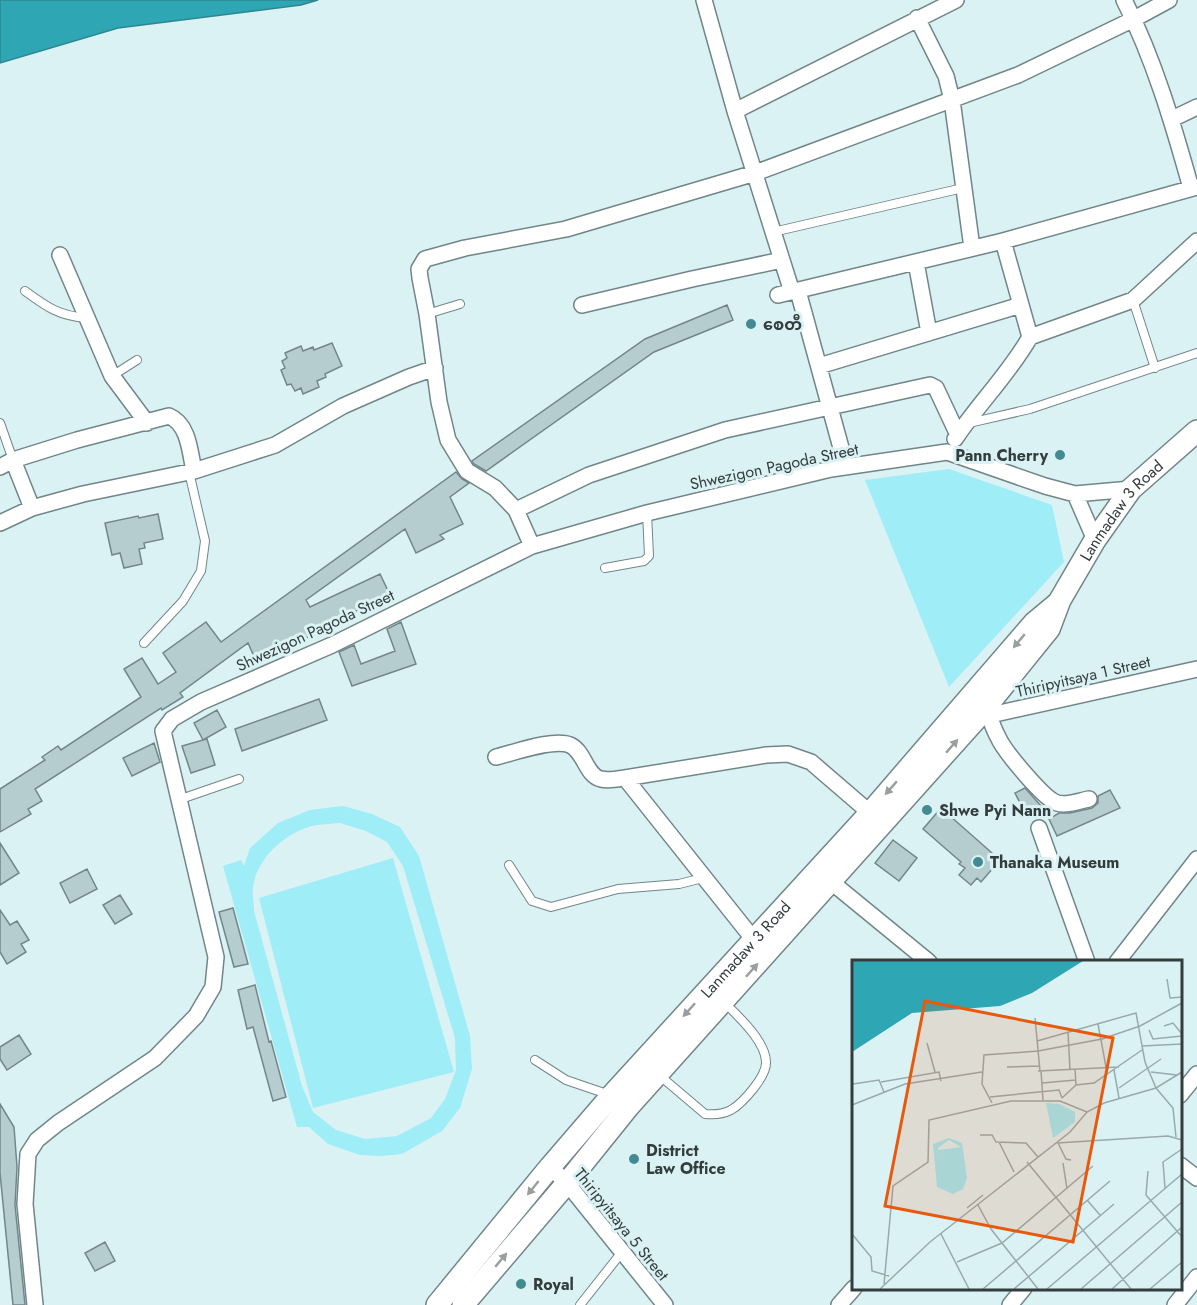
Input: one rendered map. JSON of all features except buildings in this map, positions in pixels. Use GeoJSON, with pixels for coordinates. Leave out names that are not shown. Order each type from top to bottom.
{"type":"FeatureCollection","features":[{"type":"Feature","properties":{"kind":"main road","name":"Lanmadaw 3 Road"},"geometry":{"type":"LineString","coordinates":[[876,819],[983,717],[1049,629],[1060,600],[1095,540],[1131,489],[1197,431]]}},
{"type":"Feature","properties":{"kind":"main road","name":"Lanmadaw 3 Road"},"geometry":{"type":"LineString","coordinates":[[437,1305],[549,1167],[621,1100],[657,1074],[724,1001],[825,876],[876,819],[1034,622],[1060,600]]}},
{"type":"Feature","properties":{"kind":"main road","name":"Lanmadaw 3 Road"},"geometry":{"type":"LineString","coordinates":[[463,1305],[567,1183],[621,1100],[753,940],[825,876]]}},
{"type":"Feature","properties":{"kind":"street"},"geometry":{"type":"LineString","coordinates":[[704,0],[735,111],[782,260],[789,293],[819,366],[846,466]]}},
{"type":"Feature","properties":{"kind":"street"},"geometry":{"type":"LineString","coordinates":[[735,111],[956,0]]}},
{"type":"Feature","properties":{"kind":"street"},"geometry":{"type":"LineString","coordinates":[[789,293],[1003,241],[1194,187],[1172,119],[1134,19],[1124,0]]}},
{"type":"Feature","properties":{"kind":"street"},"geometry":{"type":"LineString","coordinates":[[532,546],[516,510],[495,488],[467,471],[448,440],[439,402],[419,268],[424,259],[465,248],[566,229],[755,173],[1018,75],[1169,0]]}},
{"type":"Feature","properties":{"kind":"street"},"geometry":{"type":"LineString","coordinates":[[917,18],[946,75],[952,100],[972,248]]}},
{"type":"Feature","properties":{"kind":"street"},"geometry":{"type":"LineString","coordinates":[[1172,119],[1197,107]]}},
{"type":"Feature","properties":{"kind":"street"},"geometry":{"type":"LineString","coordinates":[[1003,241],[1030,337]]}},
{"type":"Feature","properties":{"kind":"street"},"geometry":{"type":"LineString","coordinates":[[947,452],[962,429],[1018,358],[1030,337],[1133,300],[1197,241]]}},
{"type":"Feature","properties":{"kind":"street"},"geometry":{"type":"LineString","coordinates":[[60,255],[112,376],[147,423]]}},
{"type":"Feature","properties":{"kind":"street"},"geometry":{"type":"LineString","coordinates":[[582,305],[782,260]]}},
{"type":"Feature","properties":{"kind":"street"},"geometry":{"type":"LineString","coordinates":[[916,262],[929,333]]}},
{"type":"Feature","properties":{"kind":"street"},"geometry":{"type":"LineString","coordinates":[[819,366],[1021,305]]}},
{"type":"Feature","properties":{"kind":"street"},"geometry":{"type":"LineString","coordinates":[[0,523],[32,508],[83,494],[191,472],[275,445],[344,406],[435,368]]}},
{"type":"Feature","properties":{"kind":"street"},"geometry":{"type":"LineString","coordinates":[[516,510],[589,475],[725,430],[930,385],[936,388],[962,429]]}},
{"type":"Feature","properties":{"kind":"street"},"geometry":{"type":"LineString","coordinates":[[32,508],[7,463],[77,440],[169,416],[184,426],[191,472]]}},
{"type":"Feature","properties":{"kind":"street","name":"Shwezigon Pagoda Street"},"geometry":{"type":"LineString","coordinates":[[35,1305],[25,1204],[28,1154],[37,1140],[57,1123],[155,1058],[195,1016],[213,987],[216,957],[163,731],[172,719],[201,702],[332,645],[532,546],[647,513],[846,466],[947,452],[1075,494],[1131,489]]}},
{"type":"Feature","properties":{"kind":"street"},"geometry":{"type":"LineString","coordinates":[[1075,494],[1095,540]]}},
{"type":"Feature","properties":{"kind":"street","name":"Thiripyitsaya 1 Street"},"geometry":{"type":"LineString","coordinates":[[983,717],[1197,669]]}},
{"type":"Feature","properties":{"kind":"street"},"geometry":{"type":"LineString","coordinates":[[983,717],[1006,750],[1053,801],[1067,804],[1089,799]]}},
{"type":"Feature","properties":{"kind":"street"},"geometry":{"type":"LineString","coordinates":[[496,757],[549,744],[570,745],[580,754],[594,776],[603,780],[766,755],[788,754],[811,762],[876,819]]}},
{"type":"Feature","properties":{"kind":"street"},"geometry":{"type":"LineString","coordinates":[[625,778],[753,940]]}},
{"type":"Feature","properties":{"kind":"street"},"geometry":{"type":"LineString","coordinates":[[1039,828],[1087,960]]}},
{"type":"Feature","properties":{"kind":"street"},"geometry":{"type":"LineString","coordinates":[[1119,960],[1197,859]]}},
{"type":"Feature","properties":{"kind":"street"},"geometry":{"type":"LineString","coordinates":[[825,876],[926,960]]}},
{"type":"Feature","properties":{"kind":"street"},"geometry":{"type":"LineString","coordinates":[[1182,1093],[1197,1074]]}},
{"type":"Feature","properties":{"kind":"street","name":"Thiripyitsaya 5 Street"},"geometry":{"type":"LineString","coordinates":[[549,1167],[567,1183],[665,1305]]}},
{"type":"Feature","properties":{"kind":"street"},"geometry":{"type":"LineString","coordinates":[[1182,1167],[1197,1178]]}},
{"type":"Feature","properties":{"kind":"street"},"geometry":{"type":"LineString","coordinates":[[1175,1305],[1197,1277]]}},
{"type":"Feature","properties":{"kind":"street"},"geometry":{"type":"LineString","coordinates":[[839,1305],[852,1290]]}},
{"type":"Feature","properties":{"kind":"street"},"geometry":{"type":"LineString","coordinates":[[1010,1305],[1022,1290]]}},
{"type":"Feature","properties":{"kind":"lane"},"geometry":{"type":"LineString","coordinates":[[773,232],[963,189]]}},
{"type":"Feature","properties":{"kind":"lane"},"geometry":{"type":"LineString","coordinates":[[25,291],[51,310],[71,317],[87,318]]}},
{"type":"Feature","properties":{"kind":"lane"},"geometry":{"type":"LineString","coordinates":[[1133,300],[1155,368]]}},
{"type":"Feature","properties":{"kind":"lane"},"geometry":{"type":"LineString","coordinates":[[427,314],[460,304]]}},
{"type":"Feature","properties":{"kind":"lane"},"geometry":{"type":"LineString","coordinates":[[962,429],[1030,409],[1197,353]]}},
{"type":"Feature","properties":{"kind":"lane"},"geometry":{"type":"LineString","coordinates":[[112,376],[136,360]]}},
{"type":"Feature","properties":{"kind":"lane"},"geometry":{"type":"LineString","coordinates":[[0,423],[7,463]]}},
{"type":"Feature","properties":{"kind":"lane"},"geometry":{"type":"LineString","coordinates":[[144,643],[183,601],[201,571],[205,541],[191,472]]}},
{"type":"Feature","properties":{"kind":"lane"},"geometry":{"type":"LineString","coordinates":[[605,568],[644,561],[650,556],[647,513]]}},
{"type":"Feature","properties":{"kind":"lane"},"geometry":{"type":"LineString","coordinates":[[178,800],[240,779]]}},
{"type":"Feature","properties":{"kind":"lane"},"geometry":{"type":"LineString","coordinates":[[509,866],[532,901],[551,907],[618,889],[679,884],[703,878]]}},
{"type":"Feature","properties":{"kind":"lane"},"geometry":{"type":"LineString","coordinates":[[657,1074],[705,1114],[714,1116],[732,1109],[754,1088],[765,1071],[766,1061],[754,1032],[724,1001]]}},
{"type":"Feature","properties":{"kind":"lane"},"geometry":{"type":"LineString","coordinates":[[535,1060],[566,1080],[621,1100]]}},
{"type":"Feature","properties":{"kind":"lane"},"geometry":{"type":"LineString","coordinates":[[580,1305],[622,1252]]}},
{"type":"Feature","properties":{"kind":"shaded area"},"geometry":{"type":"Polygon","coordinates":[[[0,0],[318,0],[301,5],[118,28],[0,63],[0,0]]]}},
{"type":"Feature","properties":{"kind":"shaded area"},"geometry":{"type":"Polygon","coordinates":[[[949,469],[1052,505],[1064,562],[949,687],[865,480],[949,469]]]}},
{"type":"Feature","properties":{"kind":"shaded area"},"geometry":{"type":"Polygon","coordinates":[[[343,806],[372,814],[400,827],[419,856],[470,1036],[472,1069],[460,1108],[442,1131],[402,1154],[360,1155],[328,1144],[309,1127],[297,1127],[223,866],[241,860],[244,866],[250,848],[278,823],[310,810],[343,806]],[[340,823],[302,829],[274,848],[266,857],[260,866],[253,887],[254,911],[302,1086],[313,1112],[336,1130],[365,1139],[397,1136],[431,1118],[445,1099],[456,1070],[455,1038],[403,866],[387,842],[366,831],[340,823]]]}},
{"type":"Feature","properties":{"kind":"shaded area"},"geometry":{"type":"Polygon","coordinates":[[[393,858],[454,1072],[313,1108],[259,898],[393,858]]]}},
{"type":"Feature","properties":{"kind":"place","name":"စေတီ"},"geometry":{"type":"Point","coordinates":[751,324]}},
{"type":"Feature","properties":{"kind":"place","name":"Pann Cherry"},"geometry":{"type":"Point","coordinates":[1060,455]}},
{"type":"Feature","properties":{"kind":"place","name":"Shwe Pyi Nann"},"geometry":{"type":"Point","coordinates":[927,810]}},
{"type":"Feature","properties":{"kind":"place","name":"Thanaka Museum"},"geometry":{"type":"Point","coordinates":[978,862]}},
{"type":"Feature","properties":{"kind":"place","name":"District Law Office"},"geometry":{"type":"Point","coordinates":[634,1159]}},
{"type":"Feature","properties":{"kind":"place","name":"Royal"},"geometry":{"type":"Point","coordinates":[521,1284]}}]}
